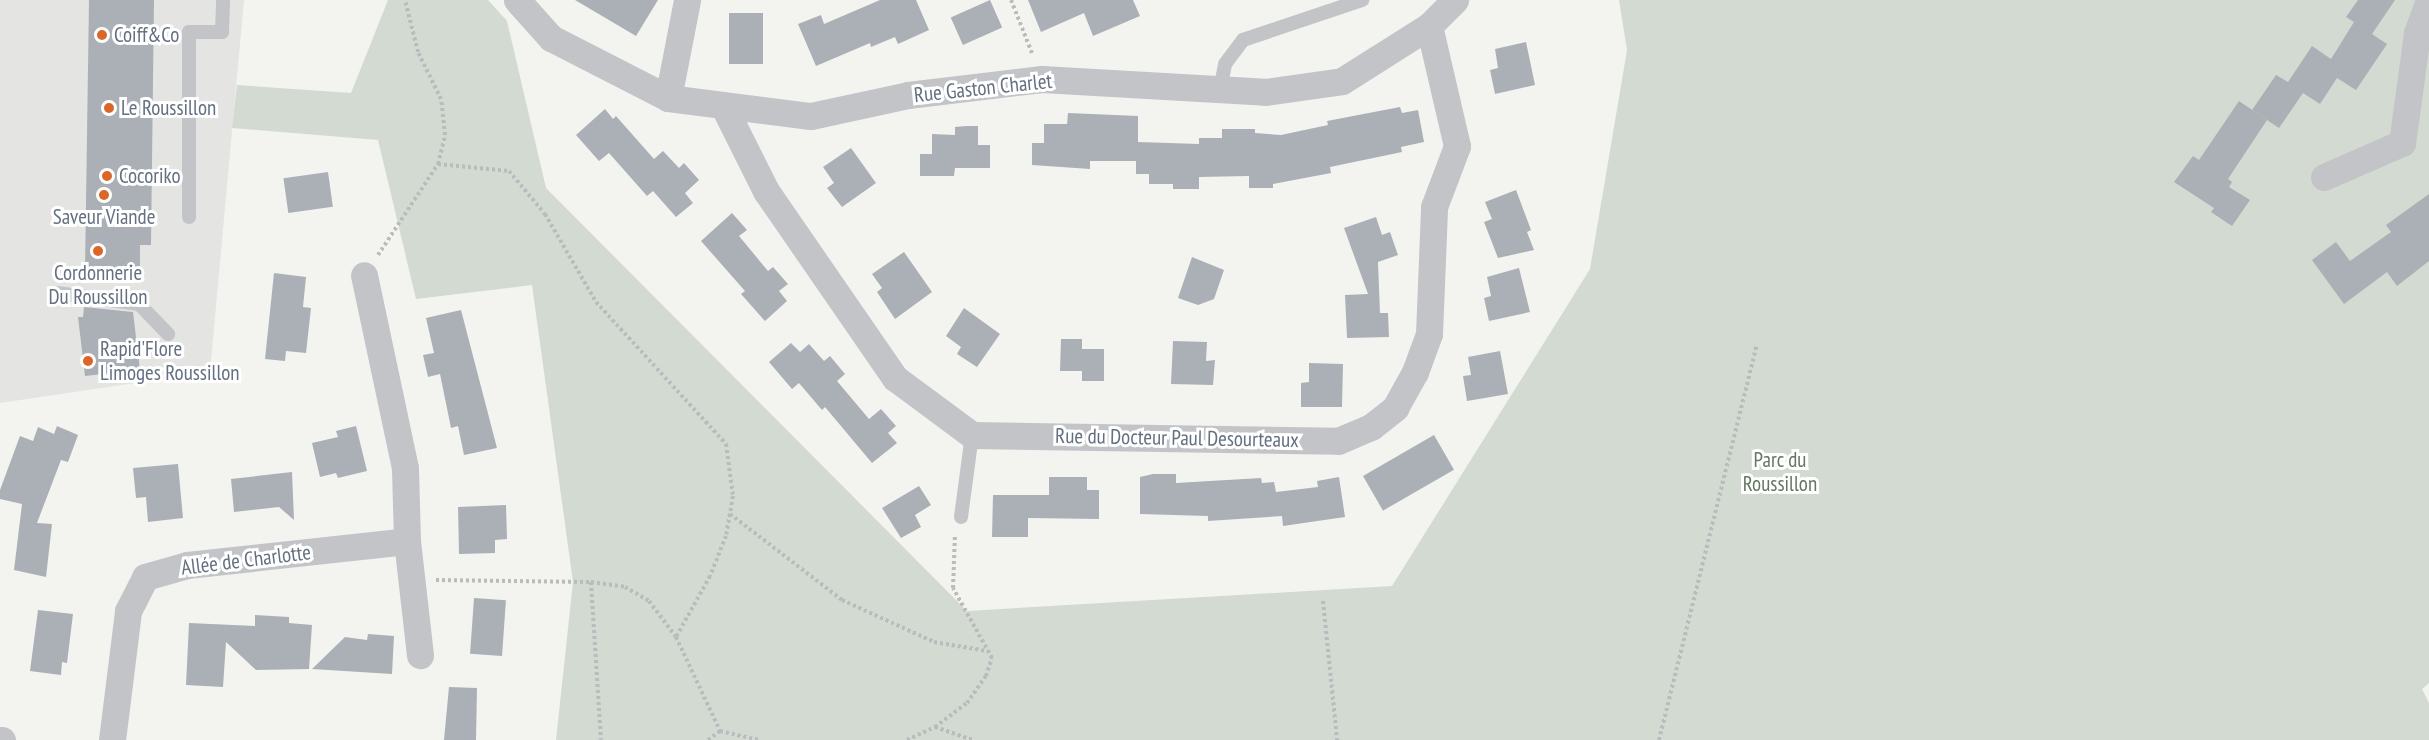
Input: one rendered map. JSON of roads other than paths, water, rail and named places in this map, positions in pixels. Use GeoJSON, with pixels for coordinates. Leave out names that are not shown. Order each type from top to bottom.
{"type":"FeatureCollection","features":[{"type":"Feature","properties":{"kind":"street","name":"Rue Gaston Charlet"},"geometry":{"type":"LineString","coordinates":[[517,0],[551,38],[668,98],[811,116],[908,95],[1042,79],[1265,92],[1342,81],[1429,26],[1455,0]]}},
{"type":"Feature","properties":{"kind":"street"},"geometry":{"type":"LineString","coordinates":[[668,98],[687,0]]}},
{"type":"Feature","properties":{"kind":"street"},"geometry":{"type":"LineString","coordinates":[[2324,177],[2402,143],[2417,33],[2429,0]]}},
{"type":"Feature","properties":{"kind":"street","name":"Rue du Docteur Paul Desourteaux"},"geometry":{"type":"LineString","coordinates":[[972,435],[1338,441],[1371,427],[1395,408],[1415,372],[1429,334],[1434,207],[1457,146],[1429,26]]}},
{"type":"Feature","properties":{"kind":"street"},"geometry":{"type":"LineString","coordinates":[[723,105],[766,191],[895,378],[972,435]]}},
{"type":"Feature","properties":{"kind":"street"},"geometry":{"type":"LineString","coordinates":[[364,275],[405,468],[407,541],[420,654]]}},
{"type":"Feature","properties":{"kind":"street","name":"Allée de Charlotte"},"geometry":{"type":"LineString","coordinates":[[112,740],[128,611],[145,577],[187,565],[407,541]]}},
{"type":"Feature","properties":{"kind":"lane"},"geometry":{"type":"LineString","coordinates":[[189,217],[189,32],[222,32],[223,0]]}},
{"type":"Feature","properties":{"kind":"lane"},"geometry":{"type":"LineString","coordinates":[[1220,90],[1225,64],[1244,40],[1362,0]]}},
{"type":"Feature","properties":{"kind":"lane"},"geometry":{"type":"LineString","coordinates":[[57,293],[139,304],[168,334]]}},
{"type":"Feature","properties":{"kind":"lane"},"geometry":{"type":"LineString","coordinates":[[961,517],[972,435]]}},
{"type":"Feature","properties":{"kind":"place","name":"Coiff&Co"},"geometry":{"type":"Point","coordinates":[102,35]}},
{"type":"Feature","properties":{"kind":"place","name":"Le Roussillon"},"geometry":{"type":"Point","coordinates":[109,108]}},
{"type":"Feature","properties":{"kind":"place","name":"Cocoriko"},"geometry":{"type":"Point","coordinates":[107,176]}},
{"type":"Feature","properties":{"kind":"place","name":"Saveur Viande"},"geometry":{"type":"Point","coordinates":[104,195]}},
{"type":"Feature","properties":{"kind":"place","name":"Cordonnerie Du Roussillon"},"geometry":{"type":"Point","coordinates":[98,251]}},
{"type":"Feature","properties":{"kind":"place","name":"Rapid'Flore Limoges Roussillon"},"geometry":{"type":"Point","coordinates":[88,361]}},
{"type":"Feature","properties":{"kind":"park label","name":"Parc du Roussillon"},"geometry":{"type":"Point","coordinates":[1780,472]}}]}
